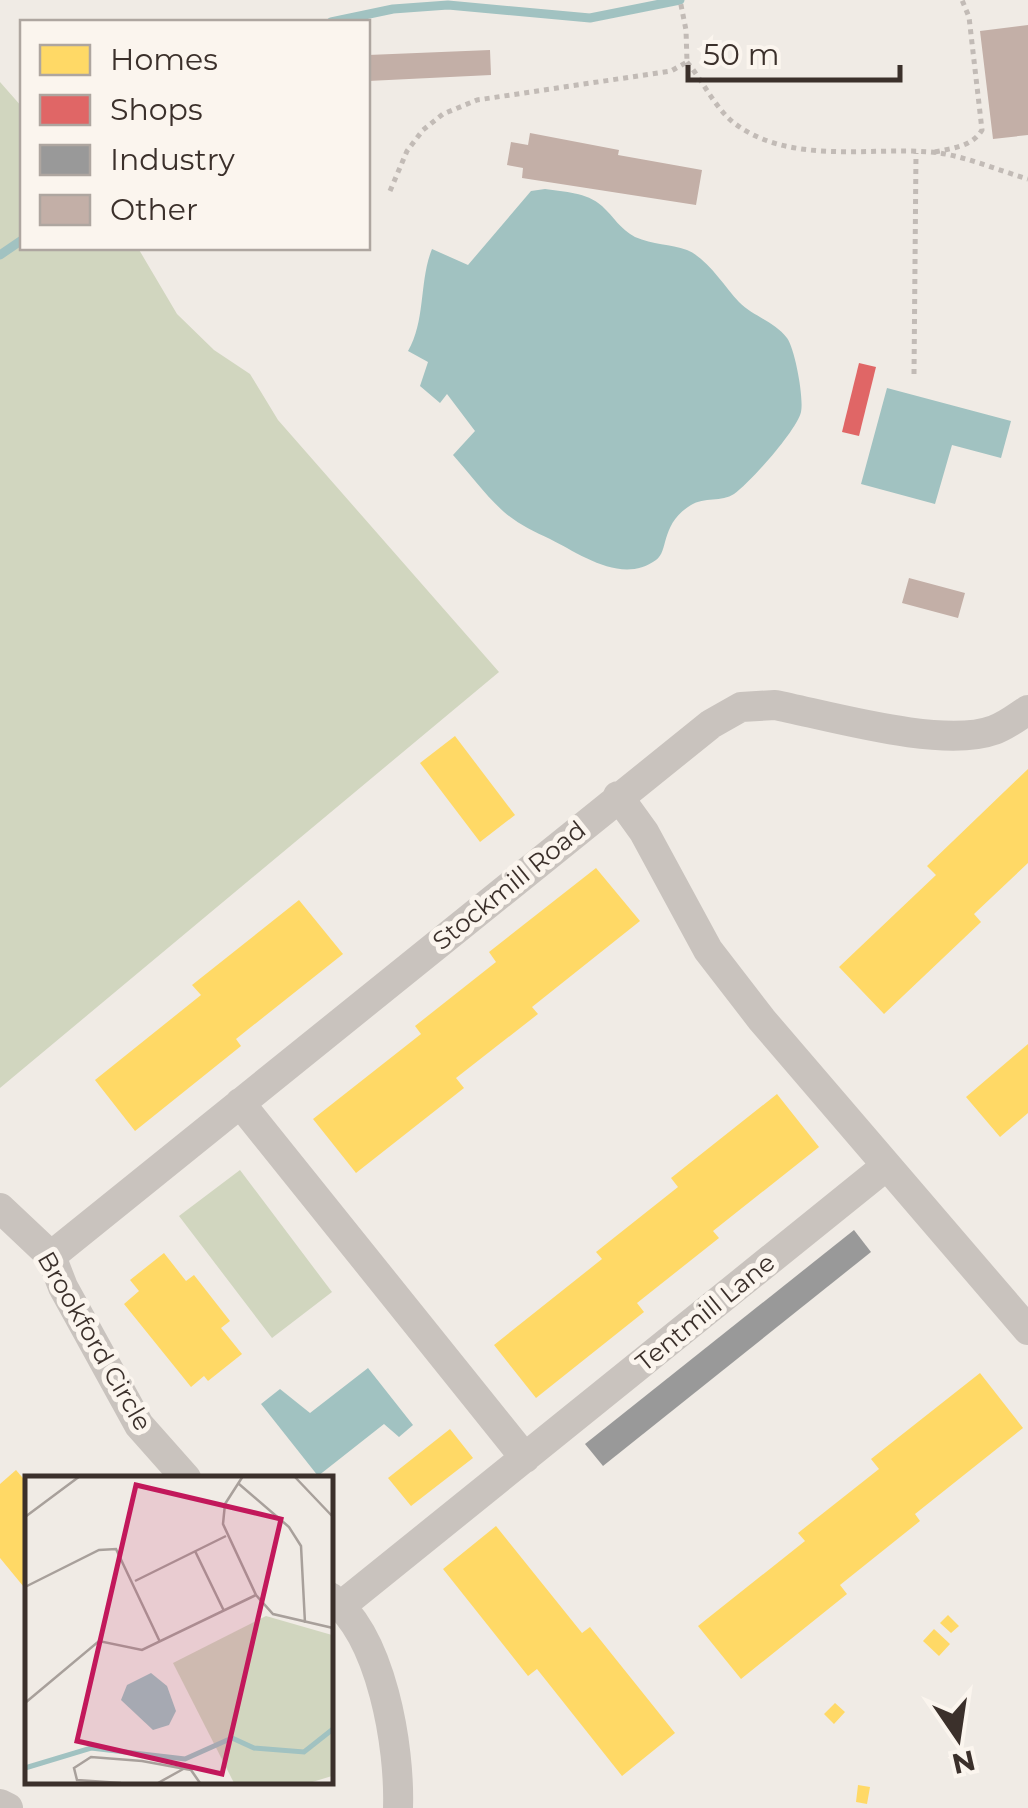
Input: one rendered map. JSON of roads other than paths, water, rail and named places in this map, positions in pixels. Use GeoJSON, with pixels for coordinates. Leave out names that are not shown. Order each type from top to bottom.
{"type":"FeatureCollection","features":[{"type":"Feature","properties":{"kind":"street","name":"Stockmill Road"},"geometry":{"type":"LineString","coordinates":[[51,1256],[618,796],[711,724],[740,707],[776,705],[940,735],[974,736],[995,730],[1028,710]]}},
{"type":"Feature","properties":{"kind":"street"},"geometry":{"type":"LineString","coordinates":[[618,796],[644,832],[708,950],[762,1020],[1028,1330]]}},
{"type":"Feature","properties":{"kind":"street"},"geometry":{"type":"LineString","coordinates":[[240,1103],[525,1458]]}},
{"type":"Feature","properties":{"kind":"street","name":"Tentmill Lane"},"geometry":{"type":"LineString","coordinates":[[336,1601],[525,1458],[886,1167]]}},
{"type":"Feature","properties":{"kind":"street","name":"Brookford Circle"},"geometry":{"type":"LineString","coordinates":[[0,1208],[51,1256],[140,1425],[184,1476]]}},
{"type":"Feature","properties":{"kind":"street"},"geometry":{"type":"LineString","coordinates":[[336,1601],[368,1649],[383,1686],[399,1774],[398,1808]]}},
{"type":"Feature","properties":{"kind":"street"},"geometry":{"type":"LineString","coordinates":[[0,1804],[8,1808]]}},
{"type":"Feature","properties":{"kind":"water"},"geometry":{"type":"Polygon","coordinates":[[[545,189],[589,198],[635,237],[694,254],[739,302],[782,332],[796,363],[801,412],[782,443],[734,494],[696,503],[681,512],[670,528],[660,556],[643,567],[615,568],[588,559],[504,512],[453,455],[475,431],[447,394],[440,403],[420,386],[428,362],[408,351],[418,326],[432,249],[468,265],[531,191],[545,189]]]}},
{"type":"Feature","properties":{"kind":"water"},"geometry":{"type":"Polygon","coordinates":[[[887,388],[1011,421],[1001,458],[952,445],[935,504],[861,484],[887,388]]]}},
{"type":"Feature","properties":{"kind":"water"},"geometry":{"type":"Polygon","coordinates":[[[368,1368],[413,1425],[399,1437],[384,1424],[318,1476],[261,1404],[280,1389],[310,1413],[368,1368]]]}},
{"type":"Feature","properties":{"kind":"waterway"},"geometry":{"type":"LineString","coordinates":[[341,20],[393,9],[448,5],[590,18],[680,0]]}},
{"type":"Feature","properties":{"kind":"waterway"},"geometry":{"type":"LineString","coordinates":[[0,255],[20,241]]}}]}
